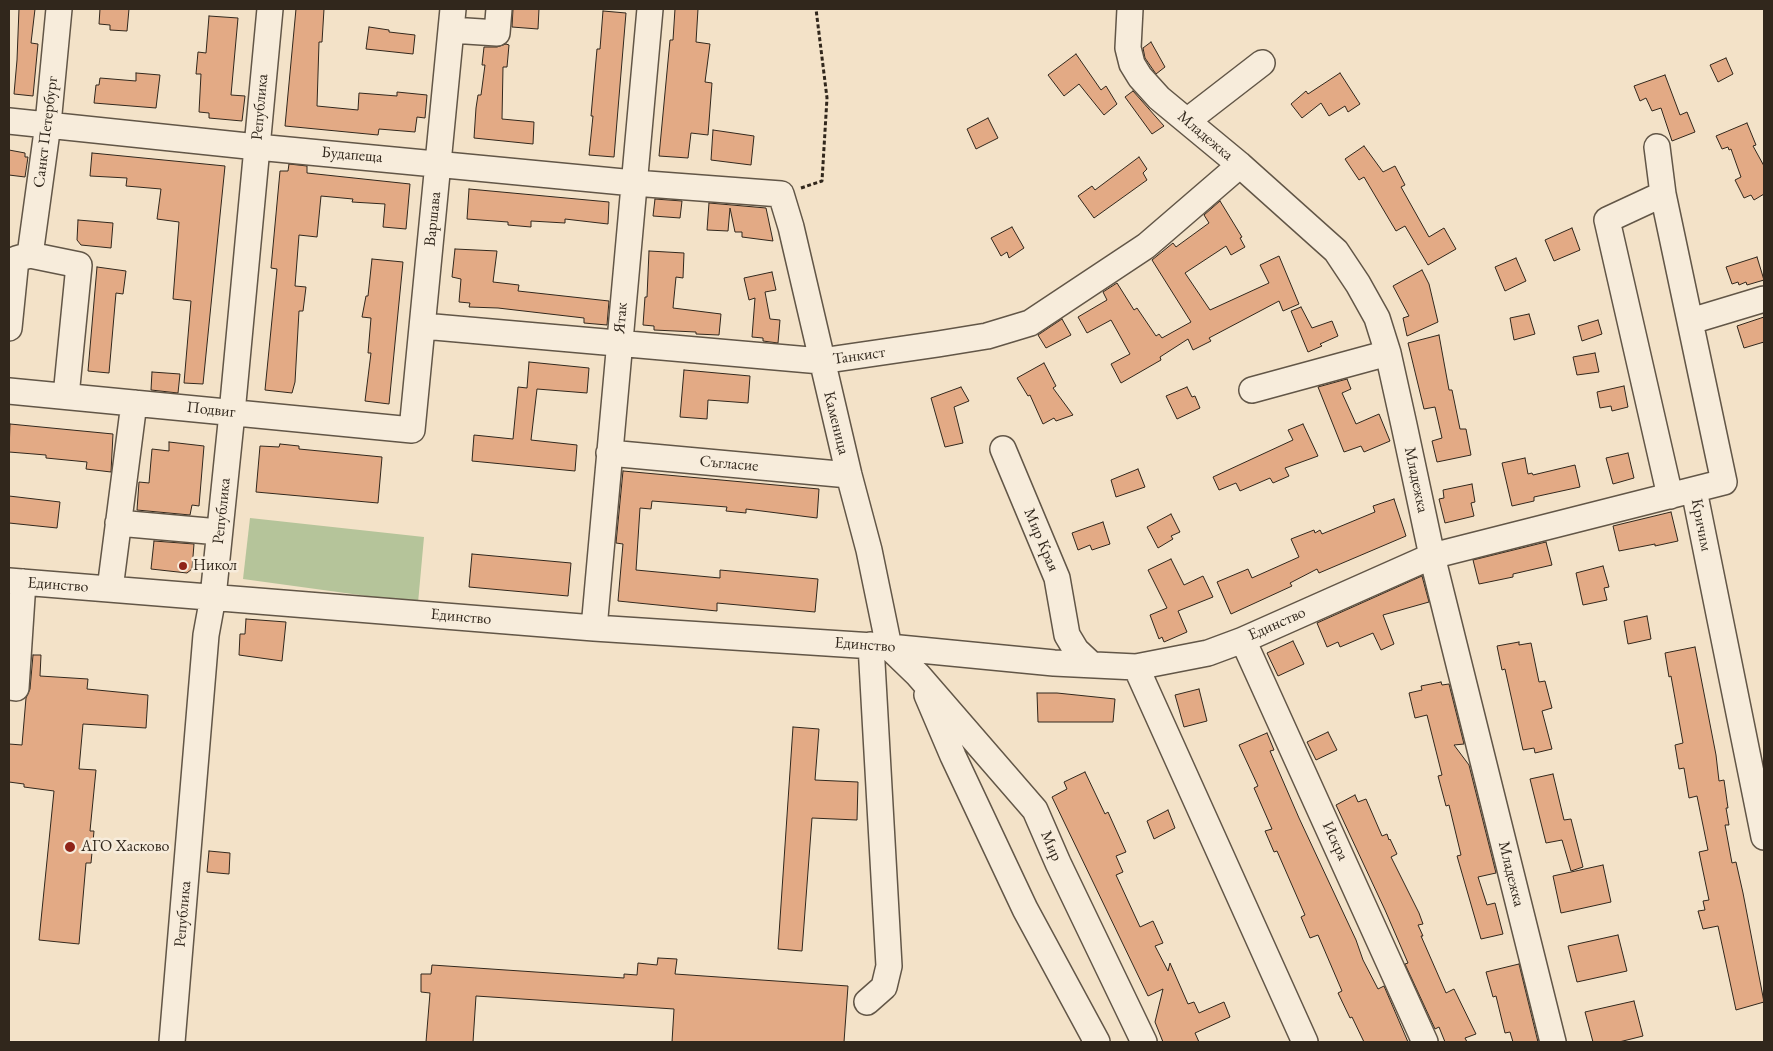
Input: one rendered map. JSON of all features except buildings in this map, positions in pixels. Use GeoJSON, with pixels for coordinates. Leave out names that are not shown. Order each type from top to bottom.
{"type":"FeatureCollection","features":[{"type":"Feature","properties":{"kind":"street","name":"Санкт Петербург"},"geometry":{"type":"LineString","coordinates":[[30,255],[48,124],[59,9]]}},
{"type":"Feature","properties":{"kind":"street","name":"Република"},"geometry":{"type":"LineString","coordinates":[[172,1042],[206,635],[213,597],[220,532],[270,9]]}},
{"type":"Feature","properties":{"kind":"street"},"geometry":{"type":"LineString","coordinates":[[452,19],[497,33],[499,9]]}},
{"type":"Feature","properties":{"kind":"street","name":"Ятак"},"geometry":{"type":"LineString","coordinates":[[594,628],[650,9]]}},
{"type":"Feature","properties":{"kind":"street","name":"Младежка"},"geometry":{"type":"LineString","coordinates":[[1130,9],[1128,48],[1132,64],[1140,77],[1160,98],[1240,165],[1336,251],[1358,284],[1377,318],[1388,353],[1432,556],[1553,1042]]}},
{"type":"Feature","properties":{"kind":"street","name":"Варшава"},"geometry":{"type":"LineString","coordinates":[[412,430],[452,19]]}},
{"type":"Feature","properties":{"kind":"street"},"geometry":{"type":"LineString","coordinates":[[1187,120],[1262,63]]}},
{"type":"Feature","properties":{"kind":"street","name":"Будапеща"},"geometry":{"type":"LineString","coordinates":[[9,121],[257,147],[781,194]]}},
{"type":"Feature","properties":{"kind":"street","name":"Кричим"},"geometry":{"type":"LineString","coordinates":[[1657,147],[1664,194],[1724,482],[1694,490],[1764,837]]}},
{"type":"Feature","properties":{"kind":"street","name":"Танкист"},"geometry":{"type":"LineString","coordinates":[[423,326],[821,361],[987,336],[1030,323],[1146,246],[1240,165]]}},
{"type":"Feature","properties":{"kind":"street","name":"Каменица"},"geometry":{"type":"LineString","coordinates":[[781,194],[791,227],[821,361],[869,550],[880,646],[890,966],[884,987],[867,1002]]}},
{"type":"Feature","properties":{"kind":"street"},"geometry":{"type":"LineString","coordinates":[[1664,194],[1607,220],[1670,496]]}},
{"type":"Feature","properties":{"kind":"street"},"geometry":{"type":"LineString","coordinates":[[9,328],[16,259],[30,255],[79,265],[66,396]]}},
{"type":"Feature","properties":{"kind":"street"},"geometry":{"type":"LineString","coordinates":[[1691,320],[1764,299]]}},
{"type":"Feature","properties":{"kind":"street"},"geometry":{"type":"LineString","coordinates":[[1252,390],[1388,353]]}},
{"type":"Feature","properties":{"kind":"street","name":"Подвиг"},"geometry":{"type":"LineString","coordinates":[[9,391],[412,430]]}},
{"type":"Feature","properties":{"kind":"street"},"geometry":{"type":"LineString","coordinates":[[110,589],[134,403]]}},
{"type":"Feature","properties":{"kind":"street","name":"Мир Края"},"geometry":{"type":"LineString","coordinates":[[1003,449],[1057,578],[1067,635],[1076,650],[1092,665]]}},
{"type":"Feature","properties":{"kind":"street","name":"Съгласие"},"geometry":{"type":"LineString","coordinates":[[609,453],[849,475]]}},
{"type":"Feature","properties":{"kind":"street","name":"Единство"},"geometry":{"type":"LineString","coordinates":[[16,581],[594,628],[880,646],[1054,663],[1136,667],[1208,654],[1432,556],[1694,490]]}},
{"type":"Feature","properties":{"kind":"street"},"geometry":{"type":"LineString","coordinates":[[118,523],[220,532]]}},
{"type":"Feature","properties":{"kind":"street"},"geometry":{"type":"LineString","coordinates":[[9,687],[16,688],[16,581]]}},
{"type":"Feature","properties":{"kind":"street"},"geometry":{"type":"LineString","coordinates":[[1054,663],[1062,650],[1067,635]]}},
{"type":"Feature","properties":{"kind":"street","name":"Искра"},"geometry":{"type":"LineString","coordinates":[[1243,640],[1425,1042]]}},
{"type":"Feature","properties":{"kind":"street","name":"Мир"},"geometry":{"type":"LineString","coordinates":[[880,646],[918,675],[1035,810],[1058,863],[1144,1042]]}},
{"type":"Feature","properties":{"kind":"street"},"geometry":{"type":"LineString","coordinates":[[1136,667],[1305,1042]]}},
{"type":"Feature","properties":{"kind":"street","name":"Мир"},"geometry":{"type":"LineString","coordinates":[[918,675],[952,756],[1025,909],[1097,1042]]}},
{"type":"Feature","properties":{"kind":"path"},"geometry":{"type":"LineString","coordinates":[[781,194],[822,181],[827,98],[816,9]]}},
{"type":"Feature","properties":{"kind":"green space"},"geometry":{"type":"Polygon","coordinates":[[[250,518],[424,537],[418,603],[243,579],[250,518]]]}},
{"type":"Feature","properties":{"kind":"place","name":"Никол"},"geometry":{"type":"Point","coordinates":[183,566]}},
{"type":"Feature","properties":{"kind":"place","name":"АГО Хасково"},"geometry":{"type":"Point","coordinates":[70,847]}}]}
